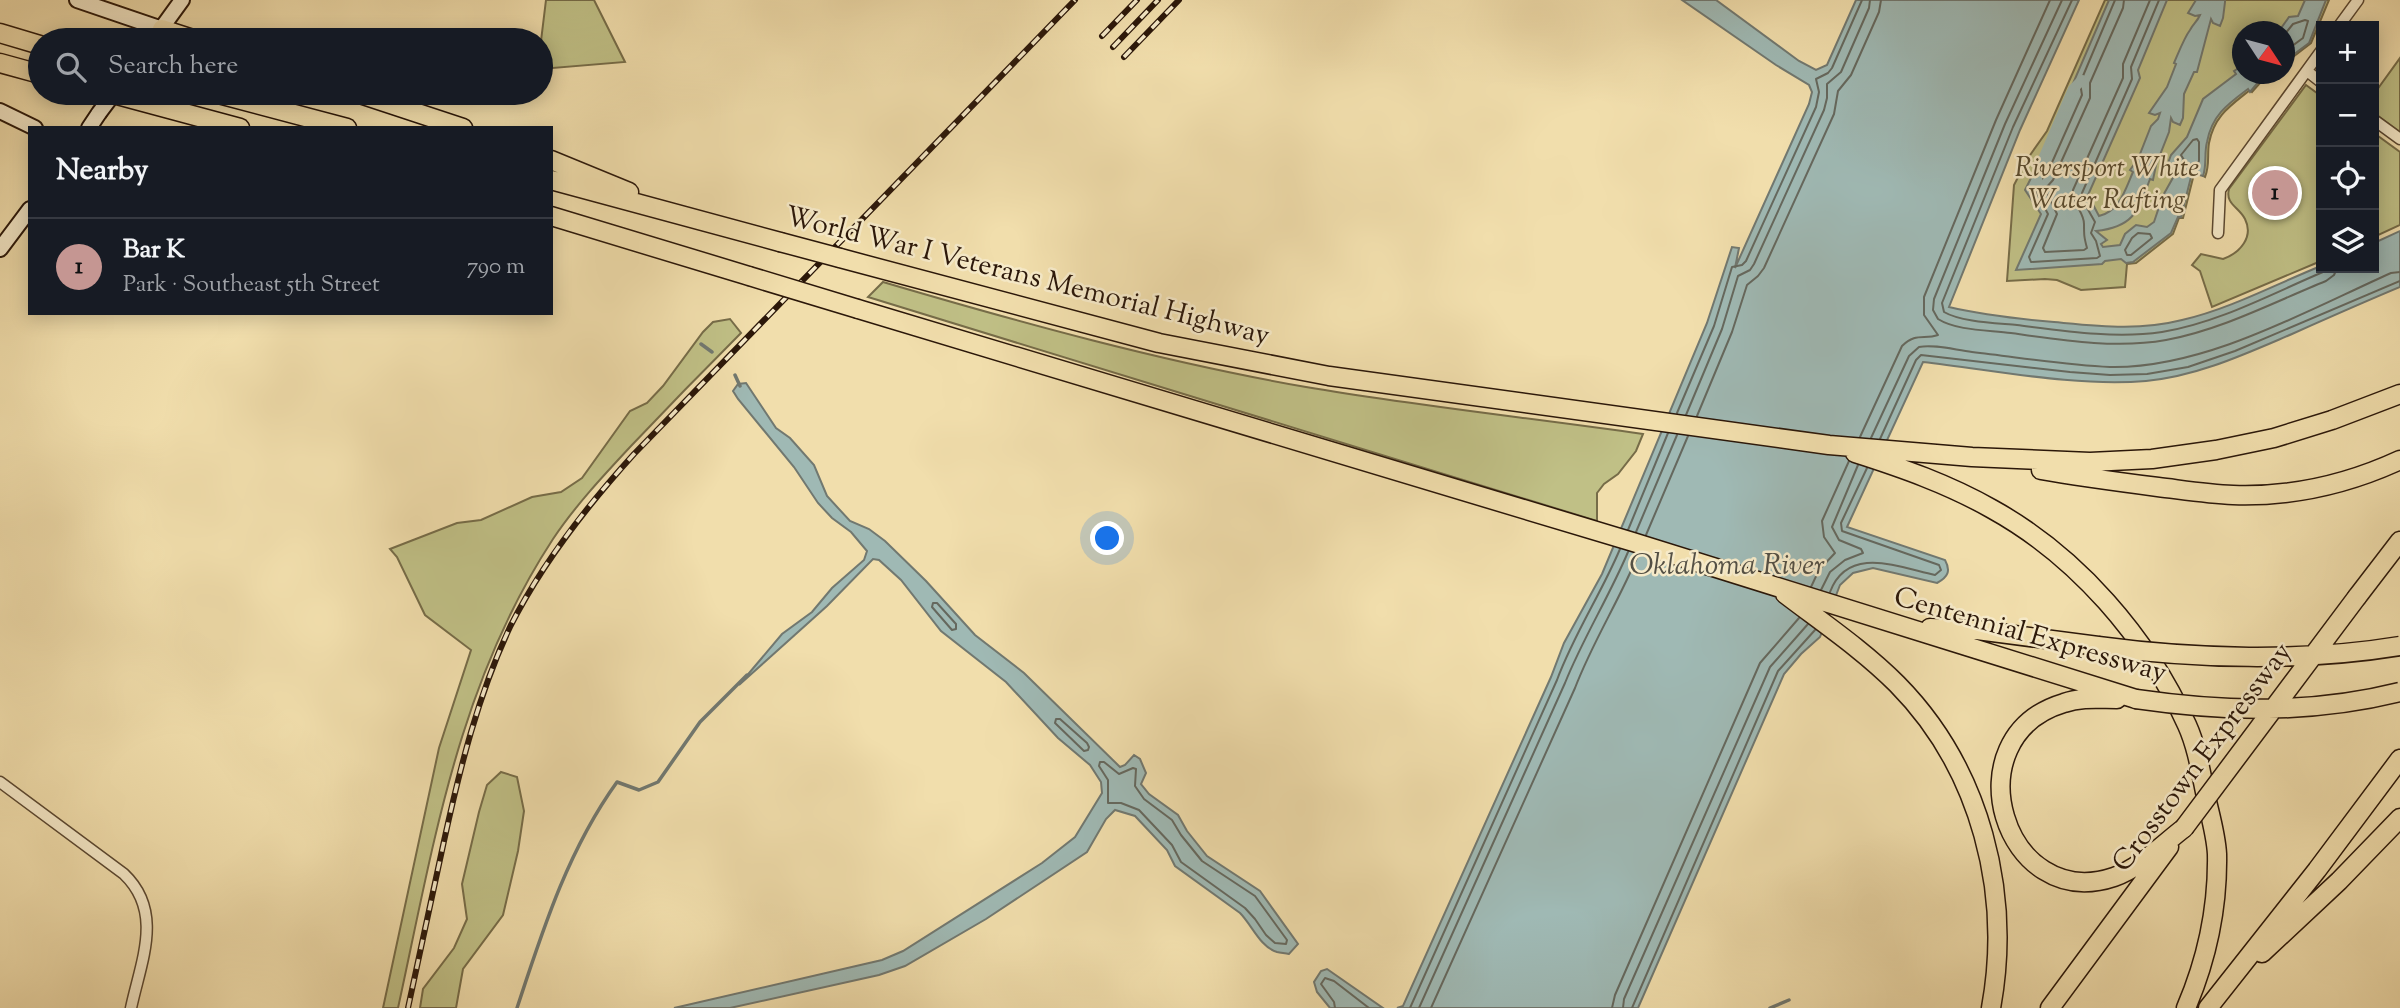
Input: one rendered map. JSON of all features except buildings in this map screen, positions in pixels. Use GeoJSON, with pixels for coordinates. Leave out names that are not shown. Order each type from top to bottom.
{"type":"FeatureCollection","features":[{"type":"Feature","properties":{"kind":"highway"},"geometry":{"type":"LineString","coordinates":[[0,33],[28,41]]}},
{"type":"Feature","properties":{"kind":"highway"},"geometry":{"type":"LineString","coordinates":[[0,63],[28,71]]}},
{"type":"Feature","properties":{"kind":"highway"},"geometry":{"type":"LineString","coordinates":[[156,105],[233,126]]}},
{"type":"Feature","properties":{"kind":"highway"},"geometry":{"type":"LineString","coordinates":[[260,105],[339,126]]}},
{"type":"Feature","properties":{"kind":"highway"},"geometry":{"type":"LineString","coordinates":[[393,105],[457,126]]}},
{"type":"Feature","properties":{"kind":"highway"},"geometry":{"type":"LineString","coordinates":[[553,161],[697,220]]}},
{"type":"Feature","properties":{"kind":"highway","name":"World War I Veterans Memorial Highway"},"geometry":{"type":"LineString","coordinates":[[553,181],[1059,318],[1222,357],[1341,378],[1829,445]]}},
{"type":"Feature","properties":{"kind":"highway"},"geometry":{"type":"LineString","coordinates":[[553,217],[1774,586],[1853,646],[1898,685],[1921,712],[1957,768],[1970,794],[1985,839],[1995,887],[1998,951],[1991,1008]]}},
{"type":"Feature","properties":{"kind":"highway"},"geometry":{"type":"LineString","coordinates":[[1972,457],[2091,462],[2152,459],[2216,450],[2274,438],[2400,394]]}},
{"type":"Feature","properties":{"kind":"highway"},"geometry":{"type":"LineString","coordinates":[[1829,445],[1972,457],[2096,480],[2235,495],[2276,494],[2321,487],[2362,476],[2400,460]]}},
{"type":"Feature","properties":{"kind":"highway"},"geometry":{"type":"LineString","coordinates":[[1829,445],[1921,474],[1993,509],[2031,535],[2088,582],[2146,652],[2188,727],[2217,851],[2217,886],[2213,915],[2203,964],[2186,1008]]}},
{"type":"Feature","properties":{"kind":"highway","name":"Crosstown Expressway"},"geometry":{"type":"LineString","coordinates":[[2050,1008],[2398,545]]}},
{"type":"Feature","properties":{"kind":"highway","name":"Centennial Expressway"},"geometry":{"type":"LineString","coordinates":[[1774,586],[2136,699],[2238,710],[2311,708],[2400,692]]}},
{"type":"Feature","properties":{"kind":"highway"},"geometry":{"type":"LineString","coordinates":[[1906,628],[1977,630],[2098,646],[2207,654],[2297,656],[2400,646]]}},
{"type":"Feature","properties":{"kind":"highway"},"geometry":{"type":"LineString","coordinates":[[2136,699],[2071,701],[2041,713],[2021,731],[2003,761],[1999,788],[2008,831],[2022,850],[2043,868],[2070,879],[2085,881],[2101,880],[2128,872],[2184,828]]}},
{"type":"Feature","properties":{"kind":"highway"},"geometry":{"type":"LineString","coordinates":[[2213,1001],[2317,870],[2400,759]]}},
{"type":"Feature","properties":{"kind":"highway"},"geometry":{"type":"LineString","coordinates":[[2213,1001],[2339,881],[2400,818]]}},
{"type":"Feature","properties":{"kind":"main road"},"geometry":{"type":"LineString","coordinates":[[77,0],[144,28]]}},
{"type":"Feature","properties":{"kind":"main road"},"geometry":{"type":"LineString","coordinates":[[162,28],[183,0]]}},
{"type":"Feature","properties":{"kind":"main road"},"geometry":{"type":"LineString","coordinates":[[90,126],[104,105]]}},
{"type":"Feature","properties":{"kind":"main road"},"geometry":{"type":"LineString","coordinates":[[0,111],[31,126]]}},
{"type":"Feature","properties":{"kind":"main road"},"geometry":{"type":"LineString","coordinates":[[0,249],[28,212]]}},
{"type":"Feature","properties":{"kind":"street"},"geometry":{"type":"LineString","coordinates":[[2343,21],[2358,0]]}},
{"type":"Feature","properties":{"kind":"street"},"geometry":{"type":"LineString","coordinates":[[2218,233],[2220,190],[2316,58]]}},
{"type":"Feature","properties":{"kind":"street"},"geometry":{"type":"LineString","coordinates":[[2307,71],[2316,78]]}},
{"type":"Feature","properties":{"kind":"street"},"geometry":{"type":"LineString","coordinates":[[2379,124],[2400,139]]}},
{"type":"Feature","properties":{"kind":"street"},"geometry":{"type":"LineString","coordinates":[[0,782],[124,874],[140,892],[148,921],[131,1008]]}},
{"type":"Feature","properties":{"kind":"green space"},"geometry":{"type":"Polygon","coordinates":[[[546,0],[594,0],[625,62],[553,68],[553,28],[543,28],[546,0]]]}},
{"type":"Feature","properties":{"kind":"green space","name":"Riversport White Water Rafting"},"geometry":{"type":"Polygon","coordinates":[[[2105,0],[2329,0],[2320,21],[2316,21],[2316,31],[2311,43],[2295,55],[2295,21],[2232,21],[2232,84],[2259,84],[2252,92],[2250,90],[2236,101],[2219,119],[2211,134],[2205,177],[2195,170],[2183,218],[2179,218],[2173,234],[2136,263],[2127,264],[2125,287],[2081,290],[2057,280],[2007,281],[2014,185],[2028,158],[2047,131],[2105,0]]]}},
{"type":"Feature","properties":{"kind":"green space"},"geometry":{"type":"Polygon","coordinates":[[[2400,58],[2400,132],[2379,117],[2379,87],[2400,58]]]}},
{"type":"Feature","properties":{"kind":"green space"},"geometry":{"type":"Polygon","coordinates":[[[2306,85],[2316,92],[2316,263],[2212,307],[2200,271],[2192,265],[2201,254],[2223,259],[2244,244],[2247,226],[2245,219],[2229,198],[2229,189],[2306,85]]]}},
{"type":"Feature","properties":{"kind":"green space"},"geometry":{"type":"Polygon","coordinates":[[[2379,137],[2400,152],[2400,225],[2379,235],[2379,137]]]}},
{"type":"Feature","properties":{"kind":"green space"},"geometry":{"type":"Polygon","coordinates":[[[883,282],[1093,340],[1252,377],[1390,400],[1643,434],[1636,451],[1618,474],[1597,493],[1597,521],[868,297],[883,282]]]}},
{"type":"Feature","properties":{"kind":"green space"},"geometry":{"type":"Polygon","coordinates":[[[730,319],[741,333],[590,491],[553,539],[521,594],[494,650],[453,766],[398,1008],[383,1008],[439,748],[471,650],[425,615],[397,557],[390,549],[457,523],[481,520],[532,497],[561,492],[582,478],[630,411],[647,403],[663,386],[703,332],[713,322],[730,319]]]}},
{"type":"Feature","properties":{"kind":"green space"},"geometry":{"type":"Polygon","coordinates":[[[501,772],[517,777],[524,811],[503,915],[463,969],[456,1008],[420,1008],[423,989],[454,948],[467,919],[462,884],[487,785],[501,772]]]}},
{"type":"Feature","properties":{"kind":"water","name":"Oklahoma River"},"geometry":{"type":"Polygon","coordinates":[[[1682,0],[1716,0],[1799,61],[1816,70],[1827,65],[1856,0],[2079,0],[2020,130],[1949,307],[2001,316],[2087,325],[2150,326],[2218,309],[2316,268],[2316,273],[2379,273],[2379,241],[2400,231],[2400,287],[2239,356],[2203,369],[2146,381],[2091,382],[1923,362],[1847,527],[1945,560],[1947,573],[1937,583],[1873,568],[1853,573],[1840,585],[1820,637],[1784,674],[1638,1008],[1397,1008],[1403,1006],[1564,643],[1602,574],[1707,323],[1732,247],[1739,248],[1735,268],[1809,104],[1812,92],[1809,85],[1682,0]]]}},
{"type":"Feature","properties":{"kind":"water"},"geometry":{"type":"Polygon","coordinates":[[[2109,0],[2167,0],[2138,70],[2140,78],[2088,195],[2099,216],[2112,210],[2121,199],[2133,172],[2130,170],[2138,159],[2151,126],[2158,119],[2160,113],[2149,113],[2167,87],[2181,46],[2200,15],[2188,13],[2196,0],[2225,0],[2220,26],[2211,19],[2197,72],[2194,72],[2184,94],[2180,125],[2171,118],[2153,180],[2150,179],[2133,216],[2119,226],[2096,231],[2107,240],[2101,244],[2103,247],[2120,245],[2125,234],[2136,225],[2147,227],[2154,222],[2158,210],[2156,208],[2180,164],[2168,163],[2171,155],[2187,137],[2203,99],[2232,77],[2232,84],[2257,84],[2250,92],[2248,89],[2241,94],[2217,117],[2209,133],[2203,176],[2196,174],[2193,169],[2181,217],[2178,217],[2171,233],[2133,262],[2126,263],[2121,259],[2105,261],[2102,264],[2016,270],[2041,214],[2025,190],[2034,172],[2039,174],[2076,91],[2071,88],[2109,0]]]}},
{"type":"Feature","properties":{"kind":"water"},"geometry":{"type":"Polygon","coordinates":[[[2305,0],[2326,0],[2309,43],[2295,54],[2295,21],[2286,21],[2289,17],[2298,16],[2305,0]]]}},
{"type":"Feature","properties":{"kind":"water"},"geometry":{"type":"Polygon","coordinates":[[[746,383],[776,428],[790,438],[814,465],[827,496],[850,521],[869,529],[885,541],[975,635],[1024,673],[1120,767],[1134,755],[1140,759],[1146,773],[1141,784],[1149,794],[1178,815],[1207,856],[1260,891],[1298,944],[1289,954],[1271,949],[1240,913],[1175,866],[1167,850],[1135,816],[1115,810],[1106,819],[1087,852],[986,919],[905,966],[879,975],[730,1008],[674,1008],[882,960],[903,951],[1042,863],[1075,837],[1102,793],[1101,782],[1090,765],[1058,738],[1006,682],[941,631],[901,580],[879,560],[873,559],[827,606],[739,685],[782,634],[812,612],[832,588],[864,560],[867,551],[851,532],[818,503],[794,467],[738,399],[733,391],[738,384],[746,383]]]}},
{"type":"Feature","properties":{"kind":"water"},"geometry":{"type":"Polygon","coordinates":[[[1327,969],[1383,1008],[1330,1008],[1317,992],[1314,982],[1321,971],[1327,969]]]}},
{"type":"Feature","properties":{"kind":"waterway"},"geometry":{"type":"LineString","coordinates":[[2037,186],[2037,173],[2073,89],[2082,80]]}},
{"type":"Feature","properties":{"kind":"waterway"},"geometry":{"type":"LineString","coordinates":[[701,344],[712,352]]}},
{"type":"Feature","properties":{"kind":"waterway"},"geometry":{"type":"LineString","coordinates":[[735,375],[740,386]]}},
{"type":"Feature","properties":{"kind":"waterway"},"geometry":{"type":"LineString","coordinates":[[517,1008],[558,891],[584,835],[617,782],[639,790],[658,782],[700,722],[747,675]]}},
{"type":"Feature","properties":{"kind":"waterway"},"geometry":{"type":"LineString","coordinates":[[1770,1008],[1789,1000]]}},
{"type":"Feature","properties":{"kind":"railway"},"geometry":{"type":"LineString","coordinates":[[408,1008],[450,814],[479,705],[510,627],[536,580],[582,515],[634,454],[1075,0]]}},
{"type":"Feature","properties":{"kind":"railway"},"geometry":{"type":"LineString","coordinates":[[1102,36],[1137,0]]}},
{"type":"Feature","properties":{"kind":"railway"},"geometry":{"type":"LineString","coordinates":[[1113,47],[1158,0]]}},
{"type":"Feature","properties":{"kind":"railway"},"geometry":{"type":"LineString","coordinates":[[1124,57],[1179,0]]}},
{"type":"Feature","properties":{"kind":"place","name":"Bar K"},"geometry":{"type":"Point","coordinates":[2275,193]}}]}
